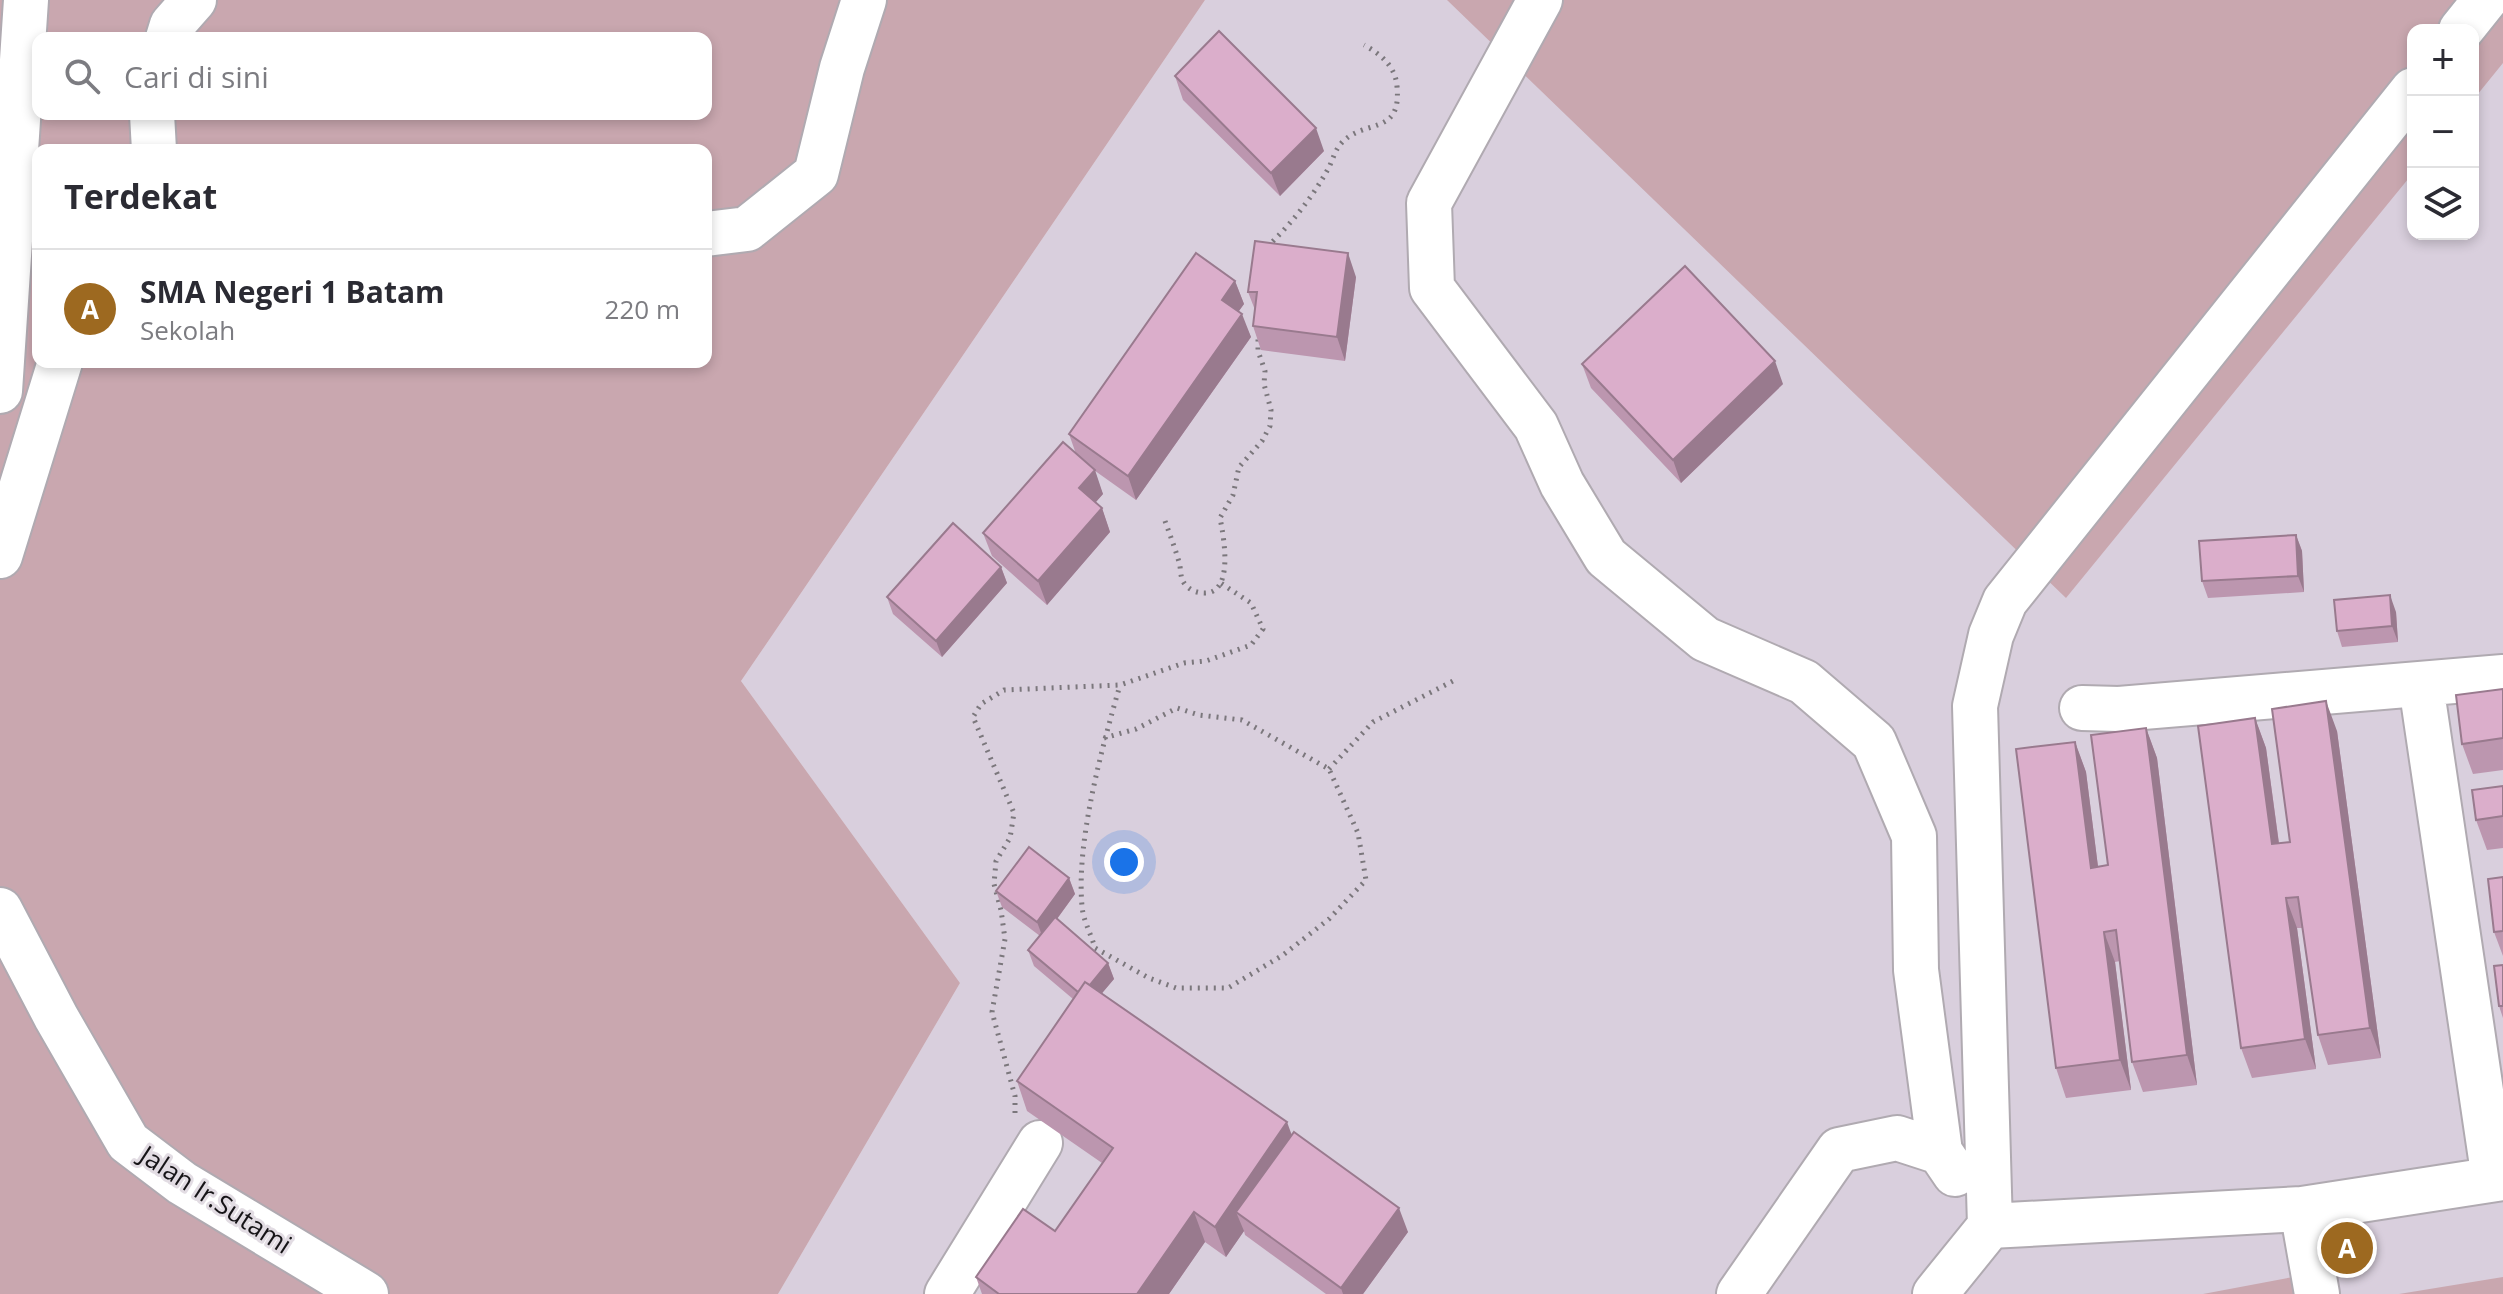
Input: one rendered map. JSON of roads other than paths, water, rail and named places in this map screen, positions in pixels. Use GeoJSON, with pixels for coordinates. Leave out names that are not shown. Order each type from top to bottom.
{"type":"FeatureCollection","features":[{"type":"Feature","properties":{"kind":"street"},"geometry":{"type":"LineString","coordinates":[[0,391],[26,0]]}},
{"type":"Feature","properties":{"kind":"street"},"geometry":{"type":"LineString","coordinates":[[170,32],[172,25],[194,0]]}},
{"type":"Feature","properties":{"kind":"street"},"geometry":{"type":"LineString","coordinates":[[712,233],[747,229],[816,174],[842,68],[864,0]]}},
{"type":"Feature","properties":{"kind":"street"},"geometry":{"type":"LineString","coordinates":[[1540,0],[1429,203],[1432,288],[1536,426],[1562,484],[1606,557],[1705,639],[1804,682],[1874,742],[1914,836],[1916,970],[1940,1152],[1990,1226]]}},
{"type":"Feature","properties":{"kind":"street"},"geometry":{"type":"LineString","coordinates":[[2466,24],[2485,0]]}},
{"type":"Feature","properties":{"kind":"street"},"geometry":{"type":"LineString","coordinates":[[1935,1294],[1990,1226],[1975,706],[1991,635],[2005,601],[2408,96]]}},
{"type":"Feature","properties":{"kind":"street"},"geometry":{"type":"LineString","coordinates":[[152,120],[154,144]]}},
{"type":"Feature","properties":{"kind":"street"},"geometry":{"type":"LineString","coordinates":[[0,556],[58,368]]}},
{"type":"Feature","properties":{"kind":"street"},"geometry":{"type":"LineString","coordinates":[[2082,708],[2119,709],[2503,677]]}},
{"type":"Feature","properties":{"kind":"street"},"geometry":{"type":"LineString","coordinates":[[1990,1226],[2302,1209],[2498,1179],[2491,1090],[2421,685]]}},
{"type":"Feature","properties":{"kind":"street","name":"Jalan Ir.Sutami"},"geometry":{"type":"LineString","coordinates":[[0,910],[56,1017],[128,1142],[182,1183],[366,1294]]}},
{"type":"Feature","properties":{"kind":"street"},"geometry":{"type":"LineString","coordinates":[[947,1294],[1027,1135]]}},
{"type":"Feature","properties":{"kind":"street"},"geometry":{"type":"LineString","coordinates":[[1739,1294],[1839,1150],[1897,1138],[1940,1152]]}},
{"type":"Feature","properties":{"kind":"street"},"geometry":{"type":"LineString","coordinates":[[2302,1209],[2317,1294]]}},
{"type":"Feature","properties":{"kind":"place","name":"SMA Negeri 1 Batam"},"geometry":{"type":"Point","coordinates":[2347,1248]}}]}
